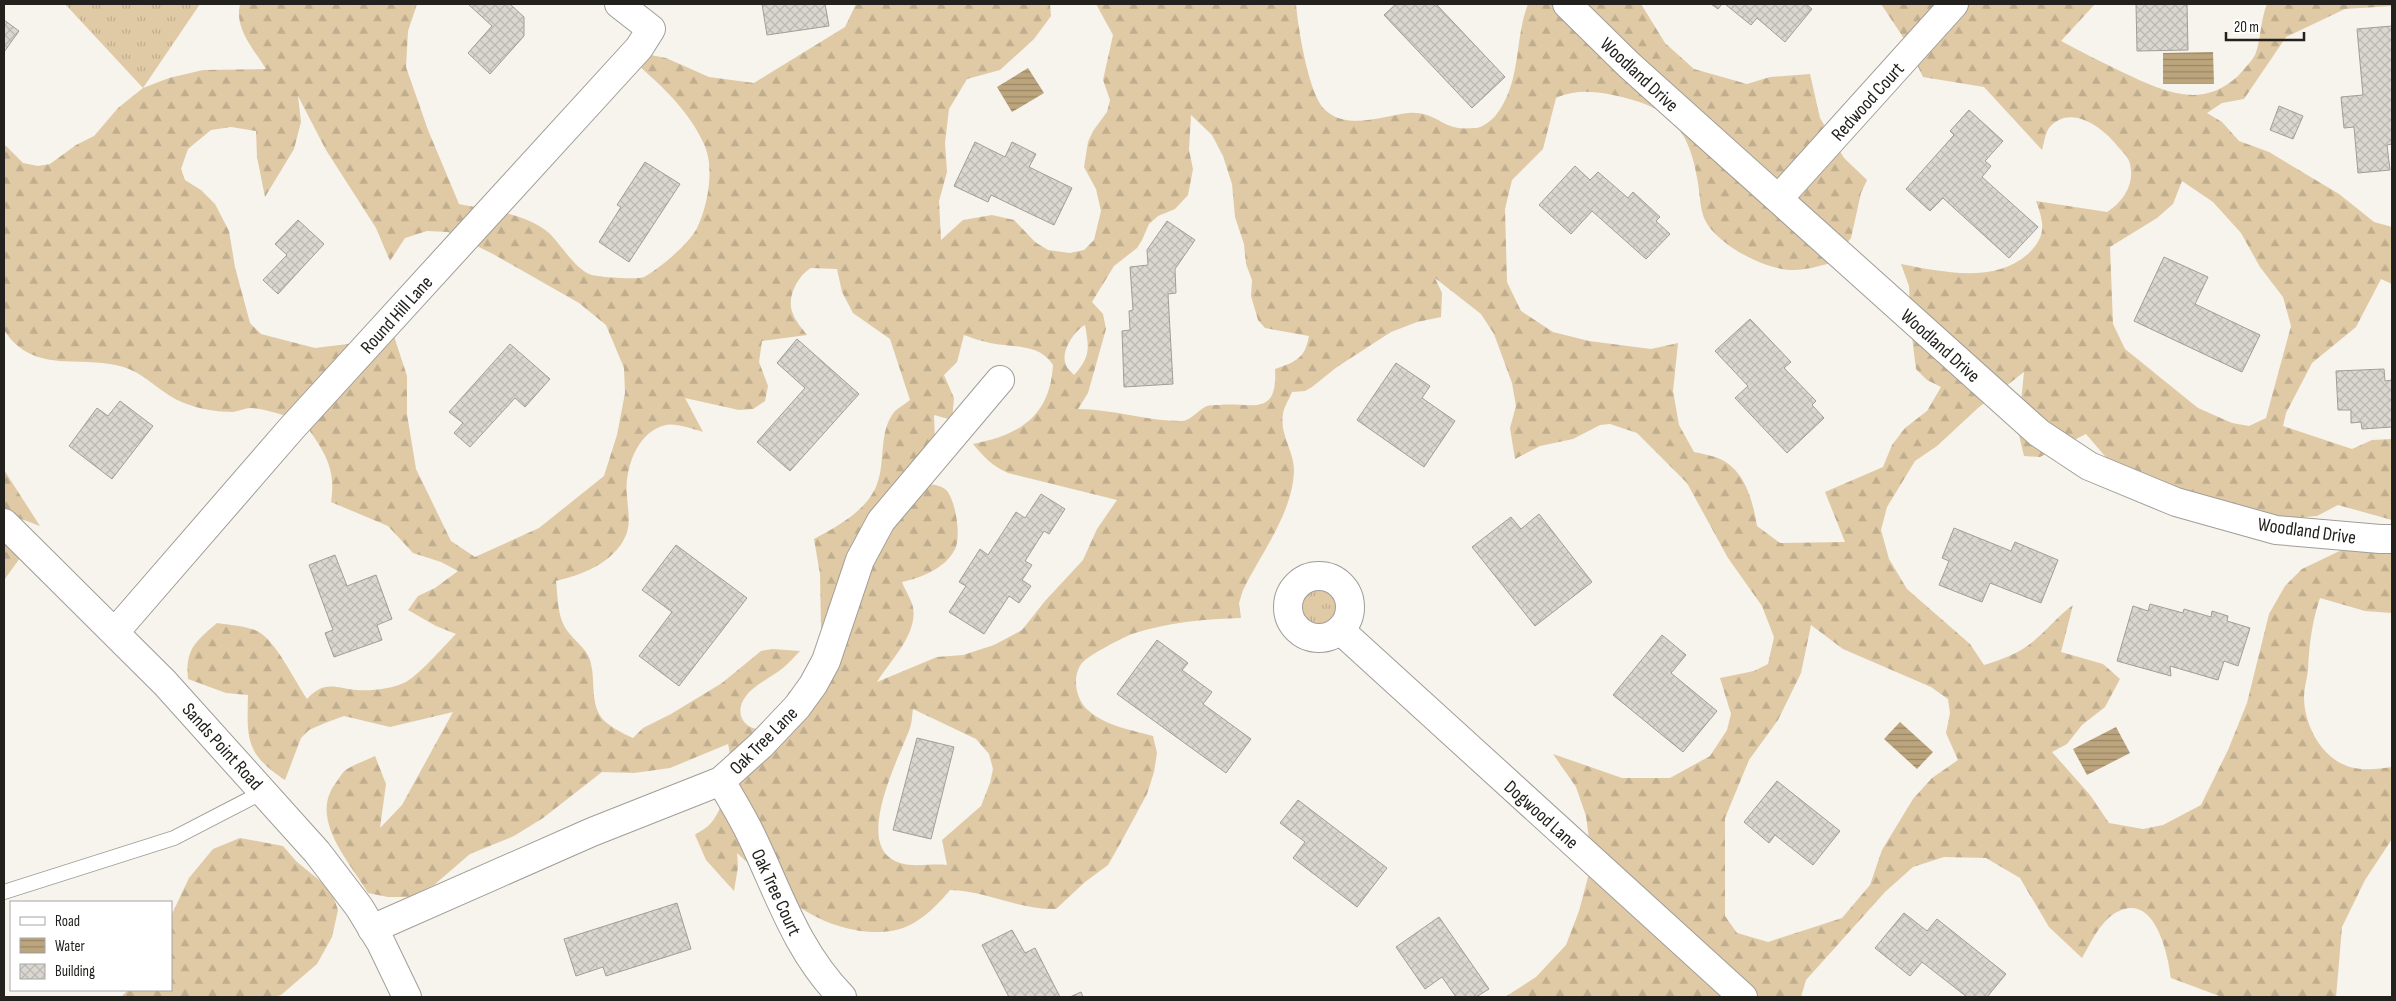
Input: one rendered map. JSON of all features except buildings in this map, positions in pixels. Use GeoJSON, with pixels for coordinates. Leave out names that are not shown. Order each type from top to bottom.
{"type":"FeatureCollection","features":[{"type":"Feature","properties":{"kind":"street","name":"Round Hill Lane"},"geometry":{"type":"LineString","coordinates":[[115,632],[291,429],[639,48],[651,29],[619,4]]}},
{"type":"Feature","properties":{"kind":"street","name":"Woodland Drive"},"geometry":{"type":"LineString","coordinates":[[1567,4],[1629,65],[2039,433],[2089,466],[2176,502],[2276,530],[2380,539],[2392,538]]}},
{"type":"Feature","properties":{"kind":"street","name":"Redwood Court"},"geometry":{"type":"LineString","coordinates":[[1779,198],[1954,4]]}},
{"type":"Feature","properties":{"kind":"street","name":"Oak Tree Lane"},"geometry":{"type":"LineString","coordinates":[[372,929],[592,832],[721,781],[761,745],[797,707],[813,685],[826,661],[860,560],[882,521],[1000,380]]}},
{"type":"Feature","properties":{"kind":"street","name":"Sands Point Road"},"geometry":{"type":"LineString","coordinates":[[4,523],[166,683],[317,852],[359,907],[407,997]]}},
{"type":"Feature","properties":{"kind":"street","name":"Dogwood Lane"},"geometry":{"type":"LineString","coordinates":[[1340,630],[1743,997]]}},
{"type":"Feature","properties":{"kind":"street","name":"Oak Tree Court"},"geometry":{"type":"LineString","coordinates":[[721,781],[750,834],[794,933],[822,976],[842,997]]}},
{"type":"Feature","properties":{"kind":"lane"},"geometry":{"type":"LineString","coordinates":[[4,892],[174,838],[263,792]]}},
{"type":"Feature","properties":{"kind":"green space"},"geometry":{"type":"Polygon","coordinates":[[[65,4],[200,4],[143,88],[65,4]]]}},
{"type":"Feature","properties":{"kind":"green space"},"geometry":{"type":"Polygon","coordinates":[[[240,4],[417,4],[408,31],[406,67],[428,130],[459,204],[506,213],[540,226],[554,238],[580,268],[592,275],[640,278],[658,268],[674,255],[693,234],[704,209],[710,175],[704,144],[688,116],[667,92],[620,49],[666,58],[709,77],[754,83],[845,27],[856,4],[1050,4],[1051,16],[1034,39],[1000,70],[967,79],[949,109],[945,143],[947,172],[939,201],[941,240],[963,220],[992,215],[1014,220],[1035,242],[1048,250],[1070,253],[1084,250],[1094,240],[1101,211],[1096,189],[1084,167],[1088,142],[1093,131],[1107,112],[1110,100],[1103,80],[1113,35],[1096,4],[1296,4],[1302,43],[1313,89],[1318,101],[1333,116],[1354,121],[1416,113],[1430,116],[1458,128],[1477,128],[1487,123],[1496,115],[1510,89],[1528,4],[1641,4],[1665,43],[1694,69],[1747,84],[1770,77],[1810,74],[1820,118],[1844,158],[1867,180],[1861,193],[1851,238],[1831,263],[1812,268],[1783,269],[1770,266],[1744,255],[1720,238],[1705,220],[1701,207],[1695,165],[1684,137],[1676,125],[1654,108],[1640,102],[1597,92],[1572,93],[1556,98],[1543,149],[1512,180],[1505,209],[1507,282],[1521,311],[1553,332],[1589,341],[1651,349],[1678,343],[1673,391],[1679,425],[1694,452],[1721,459],[1738,473],[1751,498],[1757,526],[1780,543],[1845,542],[1825,492],[1883,467],[1892,445],[1905,428],[1927,411],[1941,387],[1927,380],[1916,369],[1911,329],[1909,286],[1901,264],[1934,270],[1968,273],[2001,269],[2016,263],[2029,253],[2039,240],[2042,222],[2036,201],[2107,212],[2123,198],[2131,179],[2130,164],[2126,155],[2105,133],[2087,121],[2067,117],[2058,121],[2049,128],[2042,150],[1984,87],[1923,77],[1905,40],[1881,4],[2095,4],[2061,41],[2151,85],[2180,94],[2195,95],[2209,93],[2224,87],[2238,76],[2249,63],[2257,49],[2267,4],[2392,4],[2392,6],[2345,9],[2286,37],[2244,99],[2222,103],[2207,113],[2222,122],[2239,141],[2269,152],[2339,194],[2374,222],[2392,227],[2392,284],[2381,279],[2356,327],[2312,363],[2286,413],[2283,426],[2352,449],[2372,440],[2392,439],[2392,520],[2338,505],[2317,516],[2282,519],[2190,494],[2110,462],[2086,434],[2040,457],[2024,456],[2018,431],[2024,372],[1978,408],[1937,446],[1915,461],[1887,507],[1881,530],[1889,559],[1907,589],[1970,644],[1984,665],[2005,658],[2024,648],[2073,605],[2061,652],[2103,664],[2120,679],[2105,707],[2082,725],[2067,744],[2052,752],[2090,795],[2109,823],[2143,829],[2163,825],[2201,805],[2228,750],[2247,703],[2269,614],[2285,586],[2302,569],[2348,547],[2392,544],[2392,613],[2365,611],[2320,598],[2310,643],[2304,690],[2305,708],[2311,729],[2316,740],[2331,757],[2340,763],[2355,768],[2377,769],[2392,767],[2392,839],[2365,880],[2342,927],[2336,997],[2222,997],[2171,978],[2163,941],[2157,929],[2150,918],[2141,911],[2130,908],[2117,912],[2106,921],[2096,933],[2082,958],[2049,927],[2020,878],[1986,858],[1944,857],[1913,867],[1885,892],[1806,980],[1801,997],[1505,997],[1536,977],[1566,945],[1579,911],[1592,862],[1586,816],[1576,787],[1553,754],[1622,778],[1670,778],[1710,756],[1727,730],[1731,714],[1720,678],[1754,671],[1768,664],[1774,637],[1762,606],[1728,558],[1687,483],[1637,433],[1610,424],[1600,425],[1573,439],[1540,446],[1515,459],[1510,428],[1516,406],[1512,383],[1494,334],[1481,314],[1435,278],[1442,293],[1441,317],[1417,322],[1391,332],[1337,367],[1312,387],[1305,391],[1292,392],[1284,409],[1282,421],[1292,456],[1294,470],[1292,486],[1288,502],[1275,532],[1243,590],[1239,603],[1241,618],[1188,622],[1148,629],[1116,642],[1092,655],[1082,663],[1077,675],[1076,689],[1085,707],[1096,716],[1111,724],[1153,736],[1157,753],[1154,772],[1147,794],[1108,865],[1085,882],[1056,909],[1029,907],[964,891],[950,890],[919,920],[904,928],[871,932],[845,928],[820,919],[798,906],[737,853],[738,867],[734,891],[706,860],[695,835],[711,823],[724,796],[730,762],[728,744],[670,768],[634,773],[602,772],[543,818],[514,836],[470,854],[434,885],[409,897],[388,897],[368,893],[343,854],[329,826],[328,798],[345,770],[375,756],[386,784],[380,828],[402,805],[453,712],[390,727],[344,716],[325,723],[309,730],[301,738],[285,780],[262,762],[251,744],[248,723],[248,695],[226,693],[188,679],[188,660],[193,646],[217,623],[250,628],[265,637],[272,644],[307,699],[319,689],[325,687],[369,690],[395,686],[406,682],[418,673],[456,634],[436,626],[408,610],[418,596],[435,588],[458,571],[441,562],[413,553],[388,526],[331,502],[332,478],[330,468],[322,449],[303,421],[271,411],[257,409],[249,408],[227,412],[196,407],[177,400],[129,369],[113,364],[46,359],[31,354],[17,345],[4,330],[4,144],[23,163],[38,166],[50,164],[76,145],[94,136],[118,108],[143,88],[169,78],[203,70],[266,69],[242,30],[239,13],[240,4]],[[298,96],[301,122],[294,149],[265,197],[257,157],[256,131],[231,127],[211,130],[188,149],[181,169],[185,180],[201,190],[215,204],[229,231],[235,267],[250,323],[261,334],[315,348],[364,342],[392,330],[407,376],[407,414],[416,469],[451,541],[475,557],[539,528],[604,476],[617,435],[625,393],[624,368],[606,325],[579,303],[493,254],[448,232],[427,231],[405,238],[390,261],[376,228],[326,150],[298,96]],[[1191,115],[1189,150],[1193,169],[1188,195],[1175,209],[1158,216],[1149,224],[1137,248],[1114,266],[1092,302],[1103,314],[1106,329],[1088,393],[1078,409],[1184,421],[1208,406],[1260,404],[1267,401],[1272,395],[1275,384],[1275,369],[1293,362],[1305,350],[1309,336],[1265,328],[1258,320],[1251,296],[1252,280],[1246,264],[1244,244],[1235,217],[1232,184],[1223,156],[1212,135],[1191,115]],[[2182,181],[2173,204],[2157,218],[2110,247],[2113,324],[2125,349],[2198,408],[2232,423],[2249,426],[2266,418],[2291,326],[2283,297],[2260,267],[2241,233],[2213,202],[2182,181]],[[811,268],[801,276],[794,288],[791,308],[796,320],[807,335],[762,341],[759,362],[768,386],[765,401],[753,409],[739,410],[685,398],[703,432],[675,425],[666,425],[647,435],[634,453],[630,464],[627,486],[628,530],[623,541],[611,556],[603,562],[585,572],[556,581],[562,621],[590,659],[594,696],[599,714],[609,725],[633,738],[643,728],[671,714],[722,683],[761,651],[772,649],[800,651],[783,668],[754,688],[746,696],[740,710],[741,716],[744,722],[755,729],[770,728],[789,692],[803,682],[832,669],[821,626],[820,574],[814,539],[848,518],[870,498],[879,480],[884,439],[889,419],[895,411],[910,400],[890,339],[853,313],[842,292],[837,269],[811,268]],[[1085,325],[1069,342],[1065,354],[1067,366],[1074,375],[1080,369],[1086,357],[1088,346],[1085,325]],[[964,335],[957,362],[944,375],[954,398],[952,420],[934,415],[935,442],[929,484],[943,488],[950,496],[957,521],[958,538],[950,557],[938,568],[902,582],[913,607],[911,627],[902,647],[877,682],[937,657],[963,655],[994,645],[1022,630],[1045,601],[1083,560],[1097,529],[1117,500],[1008,473],[989,461],[973,444],[1005,435],[1030,420],[1039,410],[1046,398],[1051,383],[1053,365],[1047,358],[1033,350],[990,343],[964,335]],[[1811,625],[1801,673],[1778,720],[1749,760],[1725,818],[1725,916],[1737,933],[1768,942],[1842,918],[1870,885],[1882,850],[1913,799],[1932,778],[1958,760],[1946,733],[1950,713],[1948,699],[1931,687],[1843,649],[1811,625]],[[913,709],[911,723],[883,798],[879,818],[879,836],[883,851],[895,861],[908,865],[947,865],[942,840],[981,806],[993,769],[989,754],[976,739],[913,709]]]}},
{"type":"Feature","properties":{"kind":"green space"},"geometry":{"type":"Polygon","coordinates":[[[4,470],[40,526],[16,517],[28,547],[4,580],[4,470]]]}},
{"type":"Feature","properties":{"kind":"green space"},"geometry":{"type":"Polygon","coordinates":[[[1319,583],[1328,585],[1336,590],[1341,598],[1343,607],[1341,616],[1336,624],[1328,629],[1319,631],[1310,629],[1302,624],[1297,616],[1295,607],[1297,598],[1302,590],[1310,585],[1319,583]]]}},
{"type":"Feature","properties":{"kind":"green space"},"geometry":{"type":"Polygon","coordinates":[[[240,838],[283,846],[296,861],[331,890],[338,910],[332,937],[317,964],[281,995],[274,997],[121,997],[127,991],[172,991],[172,914],[189,878],[213,849],[240,838]]]}},
{"type":"Feature","properties":{"kind":"water"},"geometry":{"type":"Polygon","coordinates":[[[2213,52],[2214,84],[2163,84],[2163,53],[2213,52]]]}},
{"type":"Feature","properties":{"kind":"water"},"geometry":{"type":"Polygon","coordinates":[[[1028,68],[1044,93],[1012,112],[997,87],[1028,68]]]}},
{"type":"Feature","properties":{"kind":"water"},"geometry":{"type":"Polygon","coordinates":[[[1900,722],[1933,752],[1917,769],[1884,739],[1900,722]]]}},
{"type":"Feature","properties":{"kind":"water"},"geometry":{"type":"Polygon","coordinates":[[[2116,727],[2130,753],[2087,775],[2073,749],[2116,727]]]}}]}
